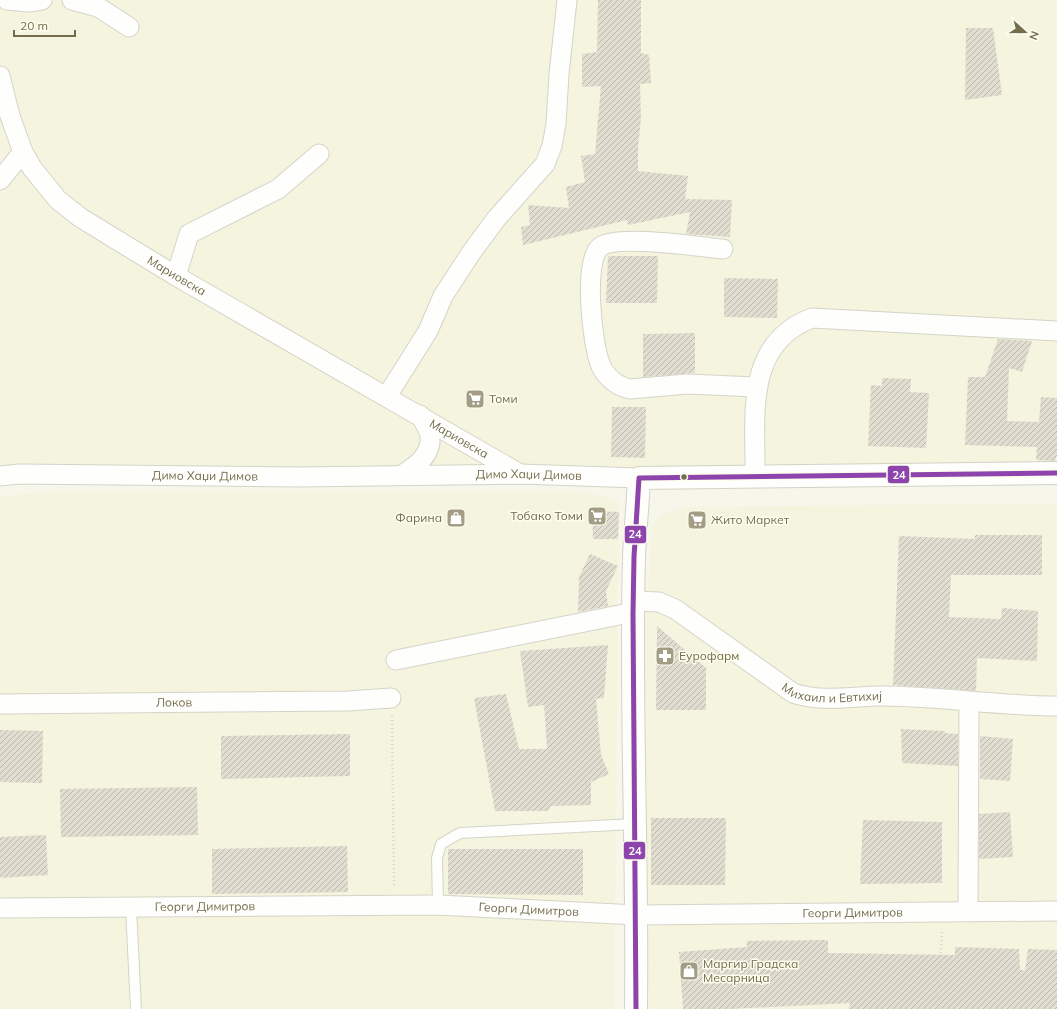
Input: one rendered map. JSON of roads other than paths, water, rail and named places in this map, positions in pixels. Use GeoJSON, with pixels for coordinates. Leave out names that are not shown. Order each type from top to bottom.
{"type":"FeatureCollection","features":[{"type":"Feature","properties":{"kind":"street"},"geometry":{"type":"LineString","coordinates":[[7,0],[29,2],[42,0]]}},
{"type":"Feature","properties":{"kind":"street"},"geometry":{"type":"LineString","coordinates":[[72,0],[98,7],[129,27]]}},
{"type":"Feature","properties":{"kind":"street"},"geometry":{"type":"LineString","coordinates":[[387,396],[428,331],[443,296],[471,253],[496,219],[545,164],[552,146],[556,124],[559,74],[567,0]]}},
{"type":"Feature","properties":{"kind":"street","name":"Мариовска"},"geometry":{"type":"LineString","coordinates":[[0,76],[5,115],[23,152],[36,174],[58,200],[81,218],[176,276],[387,396],[520,474]]}},
{"type":"Feature","properties":{"kind":"street"},"geometry":{"type":"LineString","coordinates":[[0,180],[23,152]]}},
{"type":"Feature","properties":{"kind":"street"},"geometry":{"type":"LineString","coordinates":[[176,276],[189,234],[278,189],[319,154]]}},
{"type":"Feature","properties":{"kind":"street"},"geometry":{"type":"LineString","coordinates":[[723,249],[643,242],[610,243],[600,248],[592,264],[593,338],[601,366],[608,376],[623,388],[630,389],[687,384],[756,387]]}},
{"type":"Feature","properties":{"kind":"street"},"geometry":{"type":"LineString","coordinates":[[755,477],[756,387],[766,357],[784,334],[796,324],[812,318],[1057,332]]}},
{"type":"Feature","properties":{"kind":"street","name":"Мариовска"},"geometry":{"type":"LineString","coordinates":[[402,475],[420,464],[427,451],[430,435],[420,416]]}},
{"type":"Feature","properties":{"kind":"street"},"geometry":{"type":"LineString","coordinates":[[0,463],[19,474]]}},
{"type":"Feature","properties":{"kind":"street","name":"Димо Хаџи Димов"},"geometry":{"type":"LineString","coordinates":[[0,476],[19,474],[299,477],[520,474],[639,478],[1057,474]]}},
{"type":"Feature","properties":{"kind":"street"},"geometry":{"type":"LineString","coordinates":[[636,1009],[637,914],[634,824],[634,557],[639,478]]}},
{"type":"Feature","properties":{"kind":"street","name":"Михаил и Евтихиј"},"geometry":{"type":"LineString","coordinates":[[396,660],[634,606],[659,602],[675,609],[794,693],[806,698],[834,699],[881,696],[1057,706]]}},
{"type":"Feature","properties":{"kind":"street","name":"Локов"},"geometry":{"type":"LineString","coordinates":[[0,704],[348,701],[391,698]]}},
{"type":"Feature","properties":{"kind":"street"},"geometry":{"type":"LineString","coordinates":[[968,911],[969,702]]}},
{"type":"Feature","properties":{"kind":"street","name":"Георги Димитров"},"geometry":{"type":"LineString","coordinates":[[0,908],[438,905],[637,914],[1057,911]]}},
{"type":"Feature","properties":{"kind":"lane"},"geometry":{"type":"LineString","coordinates":[[438,905],[437,858],[441,844],[460,833],[634,824]]}},
{"type":"Feature","properties":{"kind":"lane"},"geometry":{"type":"LineString","coordinates":[[131,908],[136,1009]]}},
{"type":"Feature","properties":{"kind":"place","name":"Томи"},"geometry":{"type":"Point","coordinates":[475,399]}},
{"type":"Feature","properties":{"kind":"place","name":"Тобако Томи"},"geometry":{"type":"Point","coordinates":[597,516]}},
{"type":"Feature","properties":{"kind":"place","name":"Фарина"},"geometry":{"type":"Point","coordinates":[456,518]}},
{"type":"Feature","properties":{"kind":"place","name":"Жито Маркет"},"geometry":{"type":"Point","coordinates":[697,520]}},
{"type":"Feature","properties":{"kind":"place","name":"Еурофарм"},"geometry":{"type":"Point","coordinates":[665,656]}},
{"type":"Feature","properties":{"kind":"place","name":"Маргир Градска Месарница"},"geometry":{"type":"Point","coordinates":[689,971]}}]}
